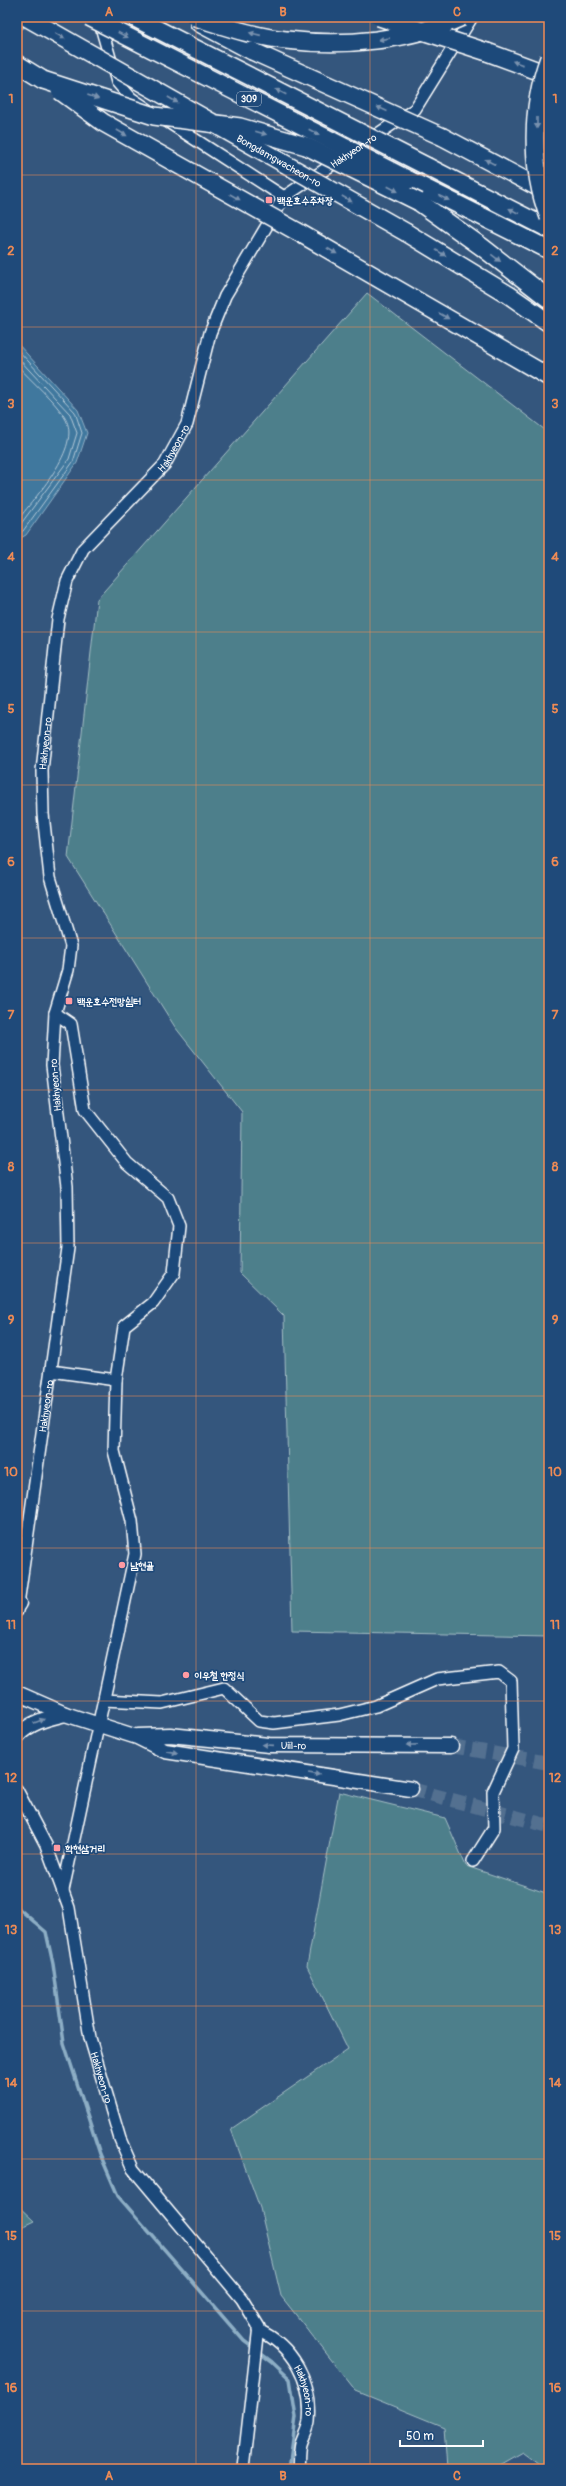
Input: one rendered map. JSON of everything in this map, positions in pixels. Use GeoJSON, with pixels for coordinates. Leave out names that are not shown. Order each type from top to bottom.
{"type":"FeatureCollection","features":[{"type":"Feature","properties":{"kind":"highway","name":"Bongdamgwacheon-ro"},"geometry":{"type":"LineString","coordinates":[[26,17],[407,233],[509,295],[549,323]]}},
{"type":"Feature","properties":{"kind":"highway","name":"309"},"geometry":{"type":"LineString","coordinates":[[89,17],[549,250]]}},
{"type":"Feature","properties":{"kind":"highway","name":"309"},"geometry":{"type":"LineString","coordinates":[[133,17],[549,229]]}},
{"type":"Feature","properties":{"kind":"highway"},"geometry":{"type":"LineString","coordinates":[[188,17],[252,51],[443,137],[549,192]]}},
{"type":"Feature","properties":{"kind":"highway"},"geometry":{"type":"LineString","coordinates":[[195,17],[285,40],[334,44],[387,39],[446,24],[462,17]]}},
{"type":"Feature","properties":{"kind":"highway"},"geometry":{"type":"LineString","coordinates":[[379,17],[487,52],[549,75]]}},
{"type":"Feature","properties":{"kind":"highway"},"geometry":{"type":"LineString","coordinates":[[549,58],[543,75],[539,98],[536,142],[542,200],[549,217]]}},
{"type":"Feature","properties":{"kind":"highway"},"geometry":{"type":"LineString","coordinates":[[17,64],[43,80],[104,123],[298,232],[549,377]]}},
{"type":"Feature","properties":{"kind":"highway"},"geometry":{"type":"LineString","coordinates":[[43,80],[154,116],[240,127],[306,146],[419,202],[482,247],[549,300]]}},
{"type":"Feature","properties":{"kind":"main road","name":"Uiil-ro"},"geometry":{"type":"LineString","coordinates":[[17,1693],[65,1714],[98,1726],[137,1736],[165,1751],[411,1789]]}},
{"type":"Feature","properties":{"kind":"main road"},"geometry":{"type":"LineString","coordinates":[[17,1736],[27,1726],[41,1720],[65,1714]]}},
{"type":"Feature","properties":{"kind":"main road","name":"Uiil-ro"},"geometry":{"type":"LineString","coordinates":[[137,1736],[170,1735],[269,1745],[451,1746]]}},
{"type":"Feature","properties":{"kind":"street"},"geometry":{"type":"LineString","coordinates":[[98,17],[117,82],[131,98],[284,197]]}},
{"type":"Feature","properties":{"kind":"street","name":"Hakhyeon-ro"},"geometry":{"type":"LineString","coordinates":[[18,1607],[68,1248],[67,1187],[52,1065],[55,1013],[68,970],[71,946],[50,877],[43,814],[42,771],[58,619],[67,581],[83,549],[165,464],[187,424],[210,333],[225,296],[284,197],[414,109],[472,17]]}},
{"type":"Feature","properties":{"kind":"street"},"geometry":{"type":"LineString","coordinates":[[55,1013],[71,1024],[85,1110],[127,1163],[168,1198],[179,1226],[174,1273],[153,1303],[124,1326],[116,1380],[114,1451],[132,1521],[135,1554],[62,1890]]}},
{"type":"Feature","properties":{"kind":"street"},"geometry":{"type":"LineString","coordinates":[[51,1371],[116,1380]]}},
{"type":"Feature","properties":{"kind":"street"},"geometry":{"type":"LineString","coordinates":[[104,1700],[162,1703],[224,1688],[258,1720],[274,1723],[339,1715],[376,1706],[437,1679],[499,1672],[511,1681],[513,1749],[493,1792],[494,1828],[473,1860]]}},
{"type":"Feature","properties":{"kind":"street","name":"Hakhyeon-ro"},"geometry":{"type":"LineString","coordinates":[[17,1790],[46,1845],[69,1908],[90,2038],[123,2145],[134,2169],[242,2299],[258,2333],[272,2336],[290,2352],[304,2379],[308,2401],[309,2421],[301,2446],[299,2469]]}},
{"type":"Feature","properties":{"kind":"street"},"geometry":{"type":"LineString","coordinates":[[243,2469],[258,2333]]}},
{"type":"Feature","properties":{"kind":"green space"},"geometry":{"type":"Polygon","coordinates":[[[367,293],[549,433],[549,1636],[292,1631],[284,1316],[240,1273],[242,1112],[175,1027],[68,857],[97,599],[367,293]]]}},
{"type":"Feature","properties":{"kind":"green space"},"geometry":{"type":"Polygon","coordinates":[[[339,1792],[445,1818],[466,1866],[549,1894],[549,2469],[546,2469],[523,2452],[493,2469],[447,2469],[444,2427],[356,2391],[281,2296],[260,2208],[231,2129],[348,2049],[307,1966],[339,1792]]]}},
{"type":"Feature","properties":{"kind":"green space"},"geometry":{"type":"Polygon","coordinates":[[[17,2205],[34,2221],[17,2229],[17,2205]]]}},
{"type":"Feature","properties":{"kind":"water"},"geometry":{"type":"Polygon","coordinates":[[[17,343],[78,410],[87,433],[77,463],[26,535],[17,540],[17,343]]]}},
{"type":"Feature","properties":{"kind":"waterway"},"geometry":{"type":"LineString","coordinates":[[17,30],[29,24]]}},
{"type":"Feature","properties":{"kind":"waterway"},"geometry":{"type":"LineString","coordinates":[[17,1907],[46,1932],[53,1964],[64,2043],[100,2154],[118,2196],[244,2341],[272,2362],[290,2379],[296,2417],[289,2469]]}},
{"type":"Feature","properties":{"kind":"tunnel"},"geometry":{"type":"LineString","coordinates":[[451,1746],[549,1763]]}},
{"type":"Feature","properties":{"kind":"tunnel"},"geometry":{"type":"LineString","coordinates":[[411,1789],[549,1826]]}},
{"type":"Feature","properties":{"kind":"place","name":"백운호수주차장"},"geometry":{"type":"Point","coordinates":[269,200]}},
{"type":"Feature","properties":{"kind":"place","name":"백운호수전망쉼터"},"geometry":{"type":"Point","coordinates":[69,1001]}},
{"type":"Feature","properties":{"kind":"place","name":"남현골"},"geometry":{"type":"Point","coordinates":[122,1565]}},
{"type":"Feature","properties":{"kind":"place","name":"이우철 한정식"},"geometry":{"type":"Point","coordinates":[186,1675]}},
{"type":"Feature","properties":{"kind":"place","name":"학현삼거리"},"geometry":{"type":"Point","coordinates":[57,1848]}}]}
